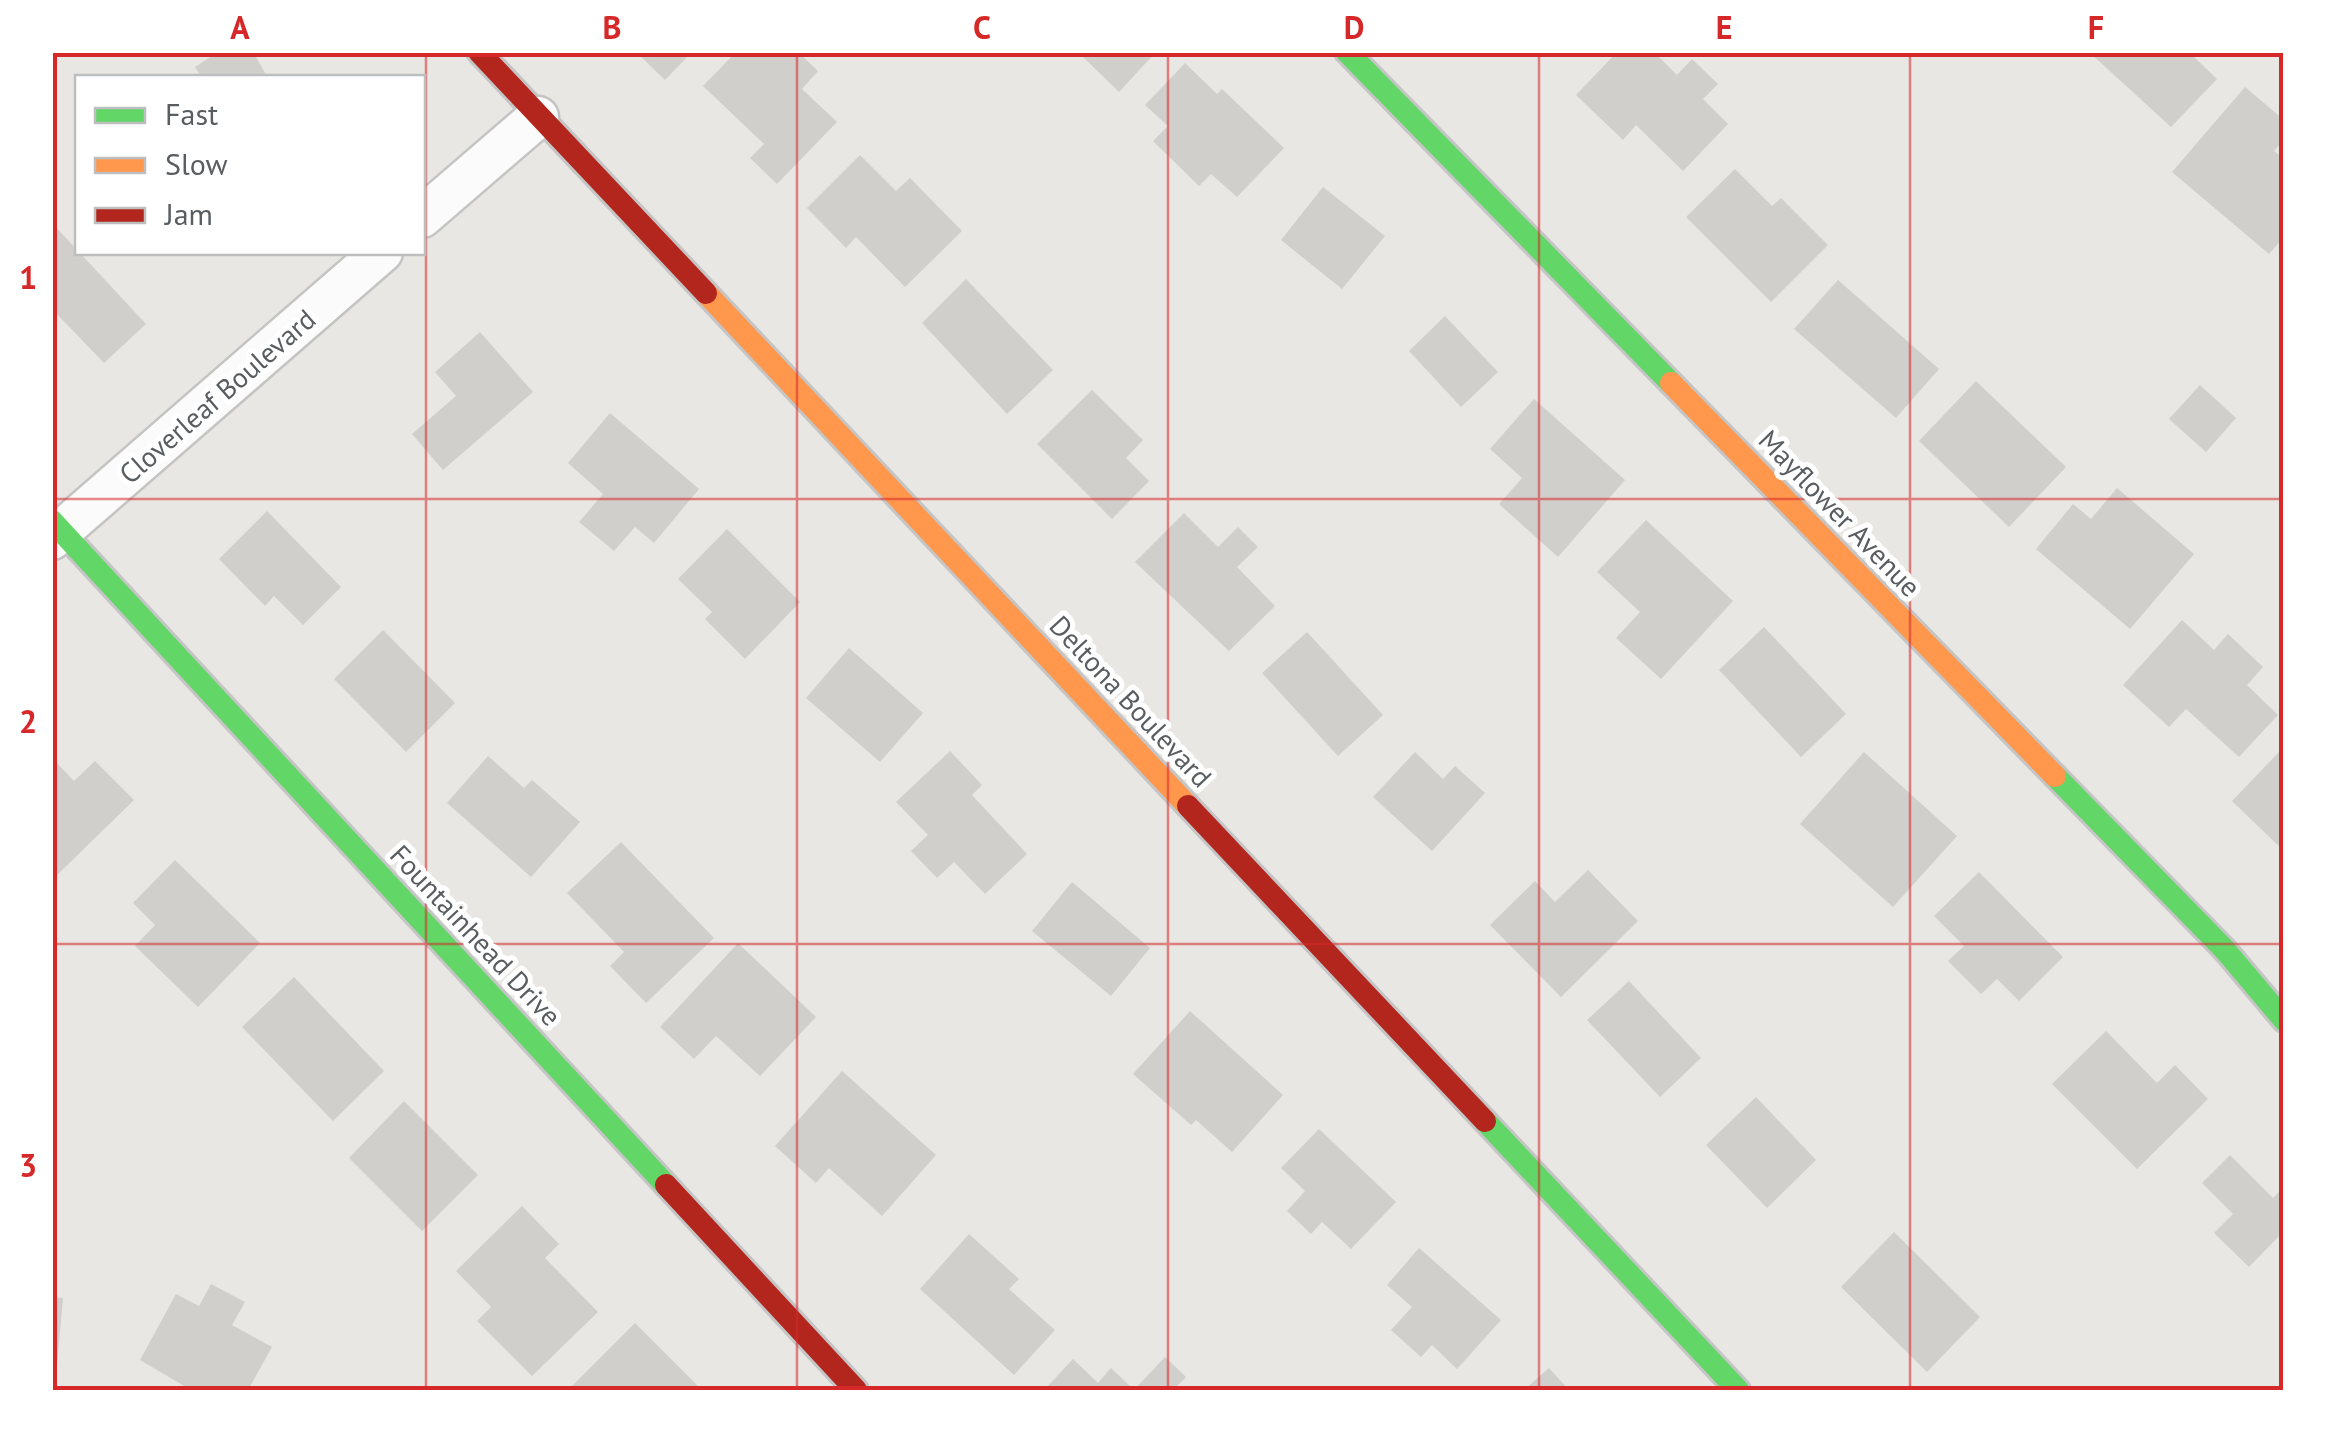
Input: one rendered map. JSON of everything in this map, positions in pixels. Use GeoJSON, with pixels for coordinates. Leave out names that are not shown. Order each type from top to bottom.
{"type":"FeatureCollection","features":[{"type":"Feature","properties":{"kind":"street","name":"Deltona Boulevard"},"geometry":{"type":"LineString","coordinates":[[479,52],[1738,1390]]}},
{"type":"Feature","properties":{"kind":"street","name":"Mayflower Avenue"},"geometry":{"type":"LineString","coordinates":[[1347,52],[2225,950],[2284,1020]]}},
{"type":"Feature","properties":{"kind":"street"},"geometry":{"type":"LineString","coordinates":[[425,214],[538,117]]}},
{"type":"Feature","properties":{"kind":"street","name":"Cloverleaf Boulevard"},"geometry":{"type":"LineString","coordinates":[[56,530],[378,255]]}},
{"type":"Feature","properties":{"kind":"street","name":"Fountainhead Drive"},"geometry":{"type":"LineString","coordinates":[[56,530],[856,1390]]}},
{"type":"Feature","properties":{"kind":"building"},"geometry":{"type":"Polygon","coordinates":[[[218,52],[253,52],[266,75],[200,75],[195,67],[218,52]]]}},
{"type":"Feature","properties":{"kind":"building"},"geometry":{"type":"Polygon","coordinates":[[[636,52],[692,52],[665,80],[636,52]]]}},
{"type":"Feature","properties":{"kind":"building"},"geometry":{"type":"Polygon","coordinates":[[[736,52],[766,52],[771,56],[774,52],[798,52],[818,71],[802,89],[837,122],[777,184],[750,158],[764,144],[703,86],[736,52]]]}},
{"type":"Feature","properties":{"kind":"building"},"geometry":{"type":"Polygon","coordinates":[[[1078,52],[1156,52],[1119,92],[1078,52]]]}},
{"type":"Feature","properties":{"kind":"building"},"geometry":{"type":"Polygon","coordinates":[[[1617,52],[1654,52],[1677,75],[1692,59],[1718,84],[1703,99],[1728,124],[1683,171],[1636,125],[1623,140],[1576,95],[1617,52]]]}},
{"type":"Feature","properties":{"kind":"building"},"geometry":{"type":"Polygon","coordinates":[[[2089,52],[2189,52],[2217,79],[2171,127],[2089,52]]]}},
{"type":"Feature","properties":{"kind":"building"},"geometry":{"type":"Polygon","coordinates":[[[1185,63],[1217,94],[1222,89],[1284,148],[1237,197],[1211,174],[1199,186],[1153,141],[1168,126],[1145,105],[1185,63]]]}},
{"type":"Feature","properties":{"kind":"building"},"geometry":{"type":"Polygon","coordinates":[[[2245,87],[2284,120],[2284,139],[2274,151],[2284,159],[2284,237],[2269,254],[2172,172],[2245,87]]]}},
{"type":"Feature","properties":{"kind":"building"},"geometry":{"type":"Polygon","coordinates":[[[860,155],[896,191],[910,178],[962,231],[905,287],[856,237],[846,248],[807,208],[860,155]]]}},
{"type":"Feature","properties":{"kind":"building"},"geometry":{"type":"Polygon","coordinates":[[[1735,169],[1772,206],[1781,198],[1828,245],[1771,302],[1686,217],[1735,169]]]}},
{"type":"Feature","properties":{"kind":"building"},"geometry":{"type":"Polygon","coordinates":[[[1323,187],[1385,236],[1342,289],[1281,240],[1323,187]]]}},
{"type":"Feature","properties":{"kind":"building"},"geometry":{"type":"Polygon","coordinates":[[[52,223],[75,248],[75,255],[82,255],[146,324],[104,363],[52,309],[52,223]]]}},
{"type":"Feature","properties":{"kind":"building"},"geometry":{"type":"Polygon","coordinates":[[[966,279],[1053,370],[1007,414],[922,323],[966,279]]]}},
{"type":"Feature","properties":{"kind":"building"},"geometry":{"type":"Polygon","coordinates":[[[1838,280],[1939,369],[1896,418],[1794,329],[1838,280]]]}},
{"type":"Feature","properties":{"kind":"building"},"geometry":{"type":"Polygon","coordinates":[[[1445,316],[1498,372],[1461,407],[1409,351],[1445,316]]]}},
{"type":"Feature","properties":{"kind":"building"},"geometry":{"type":"Polygon","coordinates":[[[480,332],[533,392],[443,470],[412,434],[456,396],[435,372],[480,332]]]}},
{"type":"Feature","properties":{"kind":"building"},"geometry":{"type":"Polygon","coordinates":[[[1976,381],[2066,467],[2009,527],[1919,441],[1976,381]]]}},
{"type":"Feature","properties":{"kind":"building"},"geometry":{"type":"Polygon","coordinates":[[[2200,385],[2236,418],[2206,452],[2169,419],[2200,385]]]}},
{"type":"Feature","properties":{"kind":"building"},"geometry":{"type":"Polygon","coordinates":[[[1092,390],[1143,440],[1126,458],[1149,481],[1112,519],[1037,444],[1092,390]]]}},
{"type":"Feature","properties":{"kind":"building"},"geometry":{"type":"Polygon","coordinates":[[[1534,399],[1625,480],[1558,557],[1499,504],[1522,478],[1490,449],[1534,399]]]}},
{"type":"Feature","properties":{"kind":"building"},"geometry":{"type":"Polygon","coordinates":[[[610,413],[699,489],[654,543],[635,527],[614,551],[579,522],[603,494],[568,463],[610,413]]]}},
{"type":"Feature","properties":{"kind":"building"},"geometry":{"type":"Polygon","coordinates":[[[2117,488],[2194,554],[2130,629],[2036,549],[2073,504],[2091,519],[2117,488]]]}},
{"type":"Feature","properties":{"kind":"building"},"geometry":{"type":"Polygon","coordinates":[[[267,511],[341,587],[303,625],[274,596],[265,606],[219,559],[267,511]]]}},
{"type":"Feature","properties":{"kind":"building"},"geometry":{"type":"Polygon","coordinates":[[[1184,513],[1218,547],[1238,527],[1258,547],[1237,567],[1275,606],[1229,651],[1135,562],[1184,513]]]}},
{"type":"Feature","properties":{"kind":"building"},"geometry":{"type":"Polygon","coordinates":[[[1646,520],[1733,601],[1661,679],[1616,638],[1640,612],[1597,572],[1646,520]]]}},
{"type":"Feature","properties":{"kind":"building"},"geometry":{"type":"Polygon","coordinates":[[[727,529],[800,602],[745,659],[705,619],[712,612],[678,579],[727,529]]]}},
{"type":"Feature","properties":{"kind":"building"},"geometry":{"type":"Polygon","coordinates":[[[2182,620],[2214,650],[2228,634],[2263,667],[2247,685],[2278,715],[2239,757],[2186,709],[2169,727],[2123,685],[2182,620]]]}},
{"type":"Feature","properties":{"kind":"building"},"geometry":{"type":"Polygon","coordinates":[[[1764,627],[1846,714],[1801,757],[1719,670],[1764,627]]]}},
{"type":"Feature","properties":{"kind":"building"},"geometry":{"type":"Polygon","coordinates":[[[383,630],[455,703],[406,752],[334,679],[383,630]]]}},
{"type":"Feature","properties":{"kind":"building"},"geometry":{"type":"Polygon","coordinates":[[[1307,632],[1383,715],[1338,756],[1262,673],[1307,632]]]}},
{"type":"Feature","properties":{"kind":"building"},"geometry":{"type":"Polygon","coordinates":[[[849,648],[923,713],[880,762],[806,698],[849,648]]]}},
{"type":"Feature","properties":{"kind":"building"},"geometry":{"type":"Polygon","coordinates":[[[2281,750],[2284,753],[2284,851],[2232,801],[2281,750]]]}},
{"type":"Feature","properties":{"kind":"building"},"geometry":{"type":"Polygon","coordinates":[[[950,751],[982,785],[972,795],[1027,854],[985,894],[954,862],[937,878],[911,851],[928,835],[896,802],[950,751]]]}},
{"type":"Feature","properties":{"kind":"building"},"geometry":{"type":"Polygon","coordinates":[[[1415,752],[1443,779],[1455,766],[1485,793],[1432,851],[1373,797],[1415,752]]]}},
{"type":"Feature","properties":{"kind":"building"},"geometry":{"type":"Polygon","coordinates":[[[1864,752],[1957,836],[1893,907],[1800,824],[1864,752]]]}},
{"type":"Feature","properties":{"kind":"building"},"geometry":{"type":"Polygon","coordinates":[[[488,756],[524,788],[532,780],[580,822],[531,877],[447,803],[488,756]]]}},
{"type":"Feature","properties":{"kind":"building"},"geometry":{"type":"Polygon","coordinates":[[[52,758],[74,781],[95,761],[134,800],[52,880],[52,758]]]}},
{"type":"Feature","properties":{"kind":"building"},"geometry":{"type":"Polygon","coordinates":[[[621,842],[714,938],[646,1003],[610,966],[624,952],[567,893],[621,842]]]}},
{"type":"Feature","properties":{"kind":"building"},"geometry":{"type":"Polygon","coordinates":[[[175,860],[260,943],[198,1007],[135,946],[155,925],[133,903],[175,860]]]}},
{"type":"Feature","properties":{"kind":"building"},"geometry":{"type":"Polygon","coordinates":[[[1588,870],[1638,921],[1561,997],[1490,925],[1535,881],[1555,902],[1588,870]]]}},
{"type":"Feature","properties":{"kind":"building"},"geometry":{"type":"Polygon","coordinates":[[[1979,872],[2063,957],[2019,1001],[1997,979],[1981,994],[1948,961],[1964,946],[1934,916],[1979,872]]]}},
{"type":"Feature","properties":{"kind":"building"},"geometry":{"type":"Polygon","coordinates":[[[1072,882],[1150,948],[1111,996],[1032,931],[1072,882]]]}},
{"type":"Feature","properties":{"kind":"building"},"geometry":{"type":"Polygon","coordinates":[[[738,943],[816,1017],[760,1076],[716,1036],[694,1059],[660,1027],[738,943]]]}},
{"type":"Feature","properties":{"kind":"building"},"geometry":{"type":"Polygon","coordinates":[[[294,977],[384,1071],[333,1121],[242,1027],[294,977]]]}},
{"type":"Feature","properties":{"kind":"building"},"geometry":{"type":"Polygon","coordinates":[[[1629,981],[1701,1058],[1660,1097],[1587,1020],[1629,981]]]}},
{"type":"Feature","properties":{"kind":"building"},"geometry":{"type":"Polygon","coordinates":[[[1190,1011],[1283,1095],[1232,1152],[1196,1120],[1191,1125],[1133,1074],[1190,1011]]]}},
{"type":"Feature","properties":{"kind":"building"},"geometry":{"type":"Polygon","coordinates":[[[2106,1031],[2157,1083],[2175,1065],[2208,1099],[2137,1169],[2052,1084],[2106,1031]]]}},
{"type":"Feature","properties":{"kind":"building"},"geometry":{"type":"Polygon","coordinates":[[[842,1071],[936,1155],[882,1216],[829,1168],[816,1183],[775,1146],[842,1071]]]}},
{"type":"Feature","properties":{"kind":"building"},"geometry":{"type":"Polygon","coordinates":[[[1756,1097],[1816,1160],[1767,1208],[1706,1145],[1756,1097]]]}},
{"type":"Feature","properties":{"kind":"building"},"geometry":{"type":"Polygon","coordinates":[[[404,1101],[478,1175],[422,1231],[349,1158],[404,1101]]]}},
{"type":"Feature","properties":{"kind":"building"},"geometry":{"type":"Polygon","coordinates":[[[1319,1129],[1396,1202],[1351,1249],[1322,1222],[1311,1234],[1287,1211],[1305,1191],[1281,1168],[1319,1129]]]}},
{"type":"Feature","properties":{"kind":"building"},"geometry":{"type":"Polygon","coordinates":[[[2230,1155],[2273,1198],[2284,1187],[2284,1231],[2249,1267],[2214,1233],[2233,1214],[2202,1183],[2230,1155]]]}},
{"type":"Feature","properties":{"kind":"building"},"geometry":{"type":"Polygon","coordinates":[[[522,1206],[559,1244],[545,1258],[598,1312],[532,1376],[477,1321],[491,1307],[456,1271],[522,1206]]]}},
{"type":"Feature","properties":{"kind":"building"},"geometry":{"type":"Polygon","coordinates":[[[1894,1232],[1980,1317],[1927,1372],[1841,1287],[1894,1232]]]}},
{"type":"Feature","properties":{"kind":"building"},"geometry":{"type":"Polygon","coordinates":[[[969,1234],[1019,1279],[1009,1289],[1055,1330],[1014,1375],[920,1289],[969,1234]]]}},
{"type":"Feature","properties":{"kind":"building"},"geometry":{"type":"Polygon","coordinates":[[[1419,1248],[1501,1320],[1457,1369],[1432,1345],[1421,1357],[1391,1330],[1412,1307],[1387,1285],[1419,1248]]]}},
{"type":"Feature","properties":{"kind":"building"},"geometry":{"type":"Polygon","coordinates":[[[211,1284],[245,1302],[232,1325],[272,1347],[248,1390],[191,1390],[140,1360],[176,1294],[199,1306],[211,1284]]]}},
{"type":"Feature","properties":{"kind":"building"},"geometry":{"type":"Polygon","coordinates":[[[52,1297],[63,1298],[55,1387],[52,1387],[52,1297]]]}},
{"type":"Feature","properties":{"kind":"building"},"geometry":{"type":"Polygon","coordinates":[[[635,1323],[702,1390],[568,1390],[635,1323]]]}},
{"type":"Feature","properties":{"kind":"building"},"geometry":{"type":"Polygon","coordinates":[[[1165,1357],[1186,1377],[1173,1390],[1134,1390],[1165,1357]]]}},
{"type":"Feature","properties":{"kind":"building"},"geometry":{"type":"Polygon","coordinates":[[[1073,1359],[1098,1383],[1111,1368],[1134,1390],[1044,1390],[1073,1359]]]}},
{"type":"Feature","properties":{"kind":"building"},"geometry":{"type":"Polygon","coordinates":[[[1549,1368],[1569,1390],[1524,1390],[1549,1368]]]}},
{"type":"Feature","properties":{"kind":"traffic: fast"},"geometry":{"type":"LineString","coordinates":[[1347,52],[1671,383]]}},
{"type":"Feature","properties":{"kind":"traffic: fast"},"geometry":{"type":"LineString","coordinates":[[52,521],[666,1185]]}},
{"type":"Feature","properties":{"kind":"traffic: fast"},"geometry":{"type":"LineString","coordinates":[[2055,776],[2225,950],[2284,1020]]}},
{"type":"Feature","properties":{"kind":"traffic: fast"},"geometry":{"type":"LineString","coordinates":[[1485,1121],[1738,1390]]}},
{"type":"Feature","properties":{"kind":"traffic: slow"},"geometry":{"type":"LineString","coordinates":[[706,293],[1188,806]]}},
{"type":"Feature","properties":{"kind":"traffic: slow"},"geometry":{"type":"LineString","coordinates":[[1671,383],[2055,776]]}},
{"type":"Feature","properties":{"kind":"traffic: jam"},"geometry":{"type":"LineString","coordinates":[[479,52],[706,293]]}},
{"type":"Feature","properties":{"kind":"traffic: jam"},"geometry":{"type":"LineString","coordinates":[[1188,806],[1485,1121]]}},
{"type":"Feature","properties":{"kind":"traffic: jam"},"geometry":{"type":"LineString","coordinates":[[666,1185],[856,1390]]}}]}
